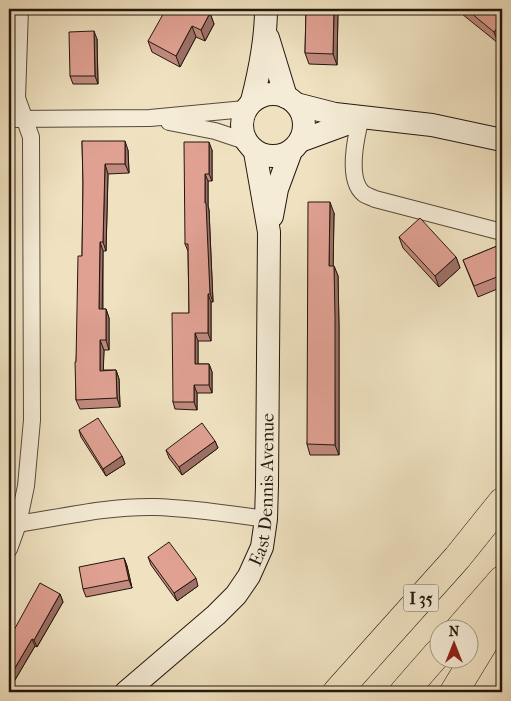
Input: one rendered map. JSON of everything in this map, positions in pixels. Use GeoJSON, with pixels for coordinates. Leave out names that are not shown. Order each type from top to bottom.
{"type":"FeatureCollection","features":[{"type":"Feature","properties":{"kind":"highway","name":"I 35"},"geometry":{"type":"LineString","coordinates":[[337,692],[457,558],[502,502]]}},
{"type":"Feature","properties":{"kind":"highway"},"geometry":{"type":"LineString","coordinates":[[469,618],[502,580]]}},
{"type":"Feature","properties":{"kind":"highway"},"geometry":{"type":"LineString","coordinates":[[454,692],[502,613]]}},
{"type":"Feature","properties":{"kind":"highway"},"geometry":{"type":"LineString","coordinates":[[404,692],[428,664]]}},
{"type":"Feature","properties":{"kind":"street"},"geometry":{"type":"LineString","coordinates":[[9,549],[18,524],[26,486],[32,420],[31,137],[18,98],[20,9]]}},
{"type":"Feature","properties":{"kind":"street"},"geometry":{"type":"LineString","coordinates":[[250,147],[241,125],[260,70],[266,32],[266,9]]}},
{"type":"Feature","properties":{"kind":"street"},"geometry":{"type":"LineString","coordinates":[[266,32],[291,100],[302,112],[304,132],[295,146]]}},
{"type":"Feature","properties":{"kind":"street"},"geometry":{"type":"LineString","coordinates":[[9,119],[150,118],[249,105],[269,94],[335,114],[432,125],[502,140]]}},
{"type":"Feature","properties":{"kind":"street"},"geometry":{"type":"LineString","coordinates":[[150,118],[215,131],[250,147],[264,156],[273,157],[282,155],[295,146],[361,118]]}},
{"type":"Feature","properties":{"kind":"street"},"geometry":{"type":"LineString","coordinates":[[361,118],[355,139],[354,155],[357,182],[362,193],[375,199],[498,231]]}},
{"type":"Feature","properties":{"kind":"street","name":"East Dennis Avenue"},"geometry":{"type":"LineString","coordinates":[[126,692],[216,615],[236,595],[249,576],[262,547],[266,519],[269,232],[277,189],[295,146]]}},
{"type":"Feature","properties":{"kind":"street","name":"East Dennis Avenue"},"geometry":{"type":"LineString","coordinates":[[250,147],[269,232]]}},
{"type":"Feature","properties":{"kind":"street"},"geometry":{"type":"LineString","coordinates":[[18,524],[105,510],[153,507],[184,508],[266,519]]}},
{"type":"Feature","properties":{"kind":"building"},"geometry":{"type":"Polygon","coordinates":[[[166,9],[202,9],[210,13],[201,30],[192,26],[176,56],[148,41],[166,9]]]}},
{"type":"Feature","properties":{"kind":"building"},"geometry":{"type":"Polygon","coordinates":[[[306,9],[334,9],[333,54],[305,53],[306,9]]]}},
{"type":"Feature","properties":{"kind":"building"},"geometry":{"type":"Polygon","coordinates":[[[466,9],[502,9],[502,22],[494,32],[466,9]]]}},
{"type":"Feature","properties":{"kind":"building"},"geometry":{"type":"Polygon","coordinates":[[[94,31],[95,76],[70,76],[69,32],[94,31]]]}},
{"type":"Feature","properties":{"kind":"building"},"geometry":{"type":"Polygon","coordinates":[[[82,141],[125,141],[125,164],[105,164],[103,242],[100,242],[99,309],[106,309],[106,340],[100,340],[100,371],[116,370],[117,398],[76,400],[75,362],[78,256],[82,256],[82,141]]]}},
{"type":"Feature","properties":{"kind":"building"},"geometry":{"type":"Polygon","coordinates":[[[184,142],[209,142],[209,174],[205,174],[210,294],[208,294],[208,333],[195,333],[195,364],[209,364],[209,385],[194,385],[194,402],[173,402],[172,313],[189,313],[188,244],[185,244],[184,142]]]}},
{"type":"Feature","properties":{"kind":"building"},"geometry":{"type":"Polygon","coordinates":[[[308,202],[330,202],[329,266],[334,266],[335,445],[307,444],[308,202]]]}},
{"type":"Feature","properties":{"kind":"building"},"geometry":{"type":"Polygon","coordinates":[[[420,218],[456,257],[435,276],[399,237],[420,218]]]}},
{"type":"Feature","properties":{"kind":"building"},"geometry":{"type":"Polygon","coordinates":[[[502,244],[502,275],[474,286],[463,260],[502,244]]]}},
{"type":"Feature","properties":{"kind":"building"},"geometry":{"type":"Polygon","coordinates":[[[98,418],[122,456],[103,469],[79,430],[98,418]]]}},
{"type":"Feature","properties":{"kind":"building"},"geometry":{"type":"Polygon","coordinates":[[[202,423],[215,441],[179,467],[166,450],[202,423]]]}},
{"type":"Feature","properties":{"kind":"building"},"geometry":{"type":"Polygon","coordinates":[[[169,542],[196,578],[174,593],[148,557],[169,542]]]}},
{"type":"Feature","properties":{"kind":"building"},"geometry":{"type":"Polygon","coordinates":[[[124,558],[129,580],[83,589],[79,567],[124,558]]]}},
{"type":"Feature","properties":{"kind":"building"},"geometry":{"type":"Polygon","coordinates":[[[40,583],[60,594],[34,640],[32,639],[9,678],[9,639],[40,583]]]}}]}
